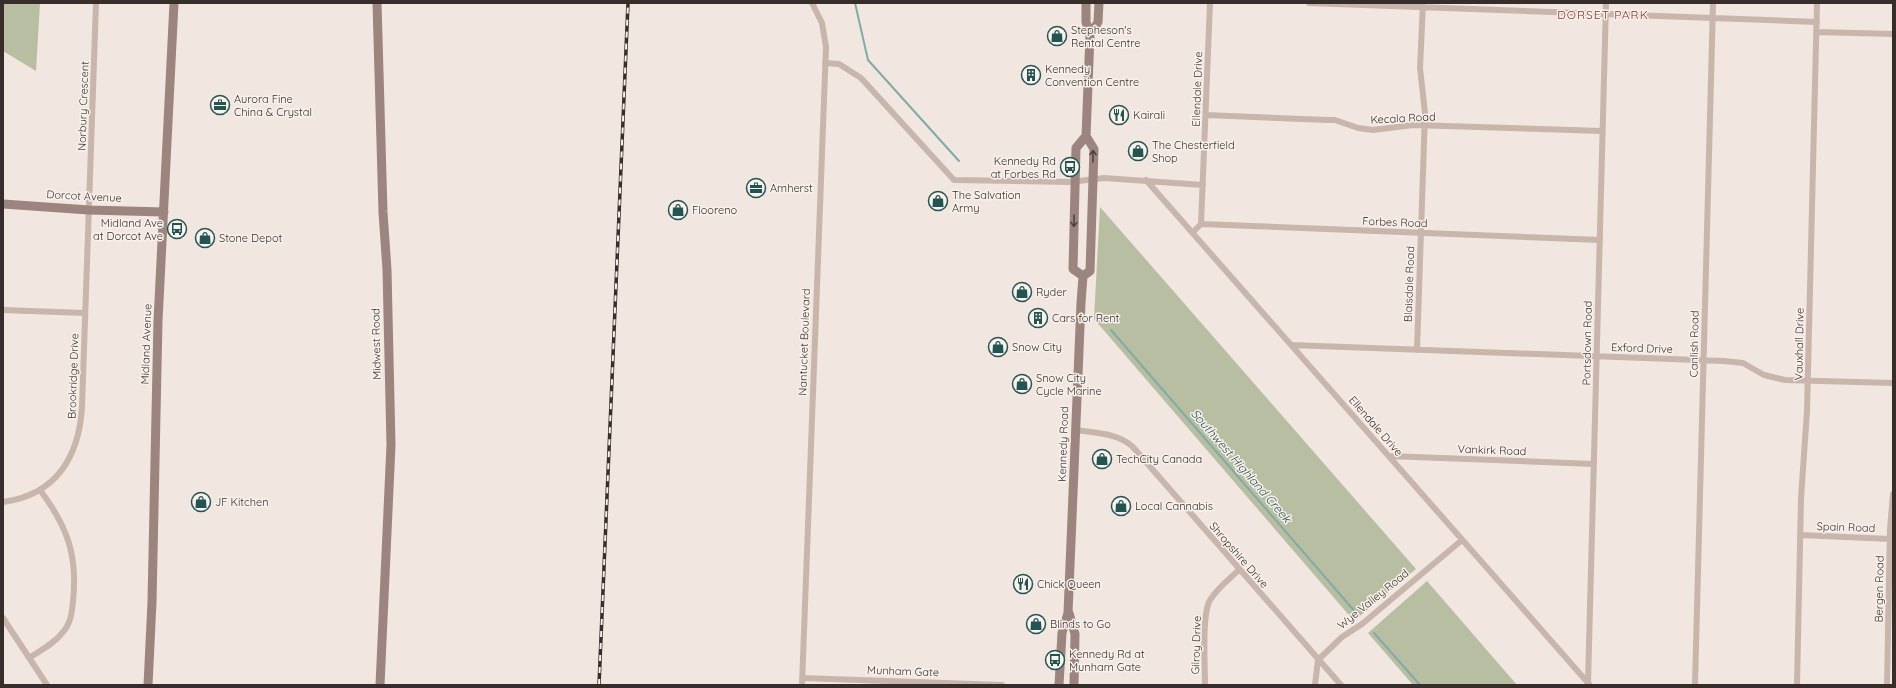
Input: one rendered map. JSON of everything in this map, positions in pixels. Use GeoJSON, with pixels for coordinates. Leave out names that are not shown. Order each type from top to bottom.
{"type":"FeatureCollection","features":[{"type":"Feature","properties":{"kind":"main road","name":"Midland Avenue"},"geometry":{"type":"LineString","coordinates":[[148,685],[152,602],[158,326],[174,3]]}},
{"type":"Feature","properties":{"kind":"main road","name":"Midwest Road"},"geometry":{"type":"LineString","coordinates":[[377,3],[387,270],[391,445],[380,685]]}},
{"type":"Feature","properties":{"kind":"main road","name":"Kennedy Road"},"geometry":{"type":"LineString","coordinates":[[1083,276],[1090,271],[1094,149],[1086,136],[1090,35],[1086,22],[1086,3]]}},
{"type":"Feature","properties":{"kind":"main road","name":"Kennedy Road"},"geometry":{"type":"LineString","coordinates":[[1090,35],[1098,22],[1099,3]]}},
{"type":"Feature","properties":{"kind":"main road","name":"Kennedy Road"},"geometry":{"type":"LineString","coordinates":[[1083,276],[1073,269],[1076,148],[1086,136]]}},
{"type":"Feature","properties":{"kind":"main road","name":"Dorcot Avenue"},"geometry":{"type":"LineString","coordinates":[[3,204],[89,210],[164,212]]}},
{"type":"Feature","properties":{"kind":"main road","name":"Kennedy Road"},"geometry":{"type":"LineString","coordinates":[[1059,685],[1062,633],[1068,613],[1083,276]]}},
{"type":"Feature","properties":{"kind":"main road","name":"Kennedy Road"},"geometry":{"type":"LineString","coordinates":[[1068,613],[1075,634],[1074,685]]}},
{"type":"Feature","properties":{"kind":"street","name":"Norbury Crescent"},"geometry":{"type":"LineString","coordinates":[[89,210],[96,3]]}},
{"type":"Feature","properties":{"kind":"street","name":"Nantucket Boulevard"},"geometry":{"type":"LineString","coordinates":[[802,685],[826,47],[822,23],[812,3]]}},
{"type":"Feature","properties":{"kind":"street","name":"Ellendale Drive"},"geometry":{"type":"LineString","coordinates":[[1201,224],[1210,3]]}},
{"type":"Feature","properties":{"kind":"street"},"geometry":{"type":"LineString","coordinates":[[1309,3],[1423,5],[1712,19],[1816,22]]}},
{"type":"Feature","properties":{"kind":"street","name":"Portsdown Road"},"geometry":{"type":"LineString","coordinates":[[1589,684],[1606,3]]}},
{"type":"Feature","properties":{"kind":"street","name":"Canlish Road"},"geometry":{"type":"LineString","coordinates":[[1695,685],[1713,3]]}},
{"type":"Feature","properties":{"kind":"street","name":"Vauxhall Drive"},"geometry":{"type":"LineString","coordinates":[[1797,685],[1800,536],[1808,381],[1817,3]]}},
{"type":"Feature","properties":{"kind":"street","name":"Blaisdale Road"},"geometry":{"type":"LineString","coordinates":[[1416,350],[1425,125],[1424,94],[1420,68],[1423,5]]}},
{"type":"Feature","properties":{"kind":"street"},"geometry":{"type":"LineString","coordinates":[[1816,32],[1893,34]]}},
{"type":"Feature","properties":{"kind":"street"},"geometry":{"type":"LineString","coordinates":[[825,63],[839,64],[861,78],[954,180],[1075,182],[1093,179],[1146,180],[1203,185]]}},
{"type":"Feature","properties":{"kind":"street","name":"Kecala Road"},"geometry":{"type":"LineString","coordinates":[[1206,115],[1335,120],[1358,128],[1373,130],[1412,125],[1425,125],[1602,131]]}},
{"type":"Feature","properties":{"kind":"street","name":"Ellendale Drive"},"geometry":{"type":"LineString","coordinates":[[1146,180],[1589,684]]}},
{"type":"Feature","properties":{"kind":"street","name":"Brookridge Drive"},"geometry":{"type":"LineString","coordinates":[[3,502],[27,496],[40,490],[63,468],[69,460],[78,438],[82,412],[89,210]]}},
{"type":"Feature","properties":{"kind":"street"},"geometry":{"type":"LineString","coordinates":[[1193,232],[1201,224]]}},
{"type":"Feature","properties":{"kind":"street","name":"Forbes Road"},"geometry":{"type":"LineString","coordinates":[[1201,224],[1600,240]]}},
{"type":"Feature","properties":{"kind":"street"},"geometry":{"type":"LineString","coordinates":[[3,310],[85,313]]}},
{"type":"Feature","properties":{"kind":"street","name":"Exford Drive"},"geometry":{"type":"LineString","coordinates":[[1291,345],[1737,362],[1743,363],[1764,375],[1777,379],[1893,383]]}},
{"type":"Feature","properties":{"kind":"street","name":"Shropshire Drive"},"geometry":{"type":"LineString","coordinates":[[1076,430],[1113,436],[1120,438],[1132,446],[1341,685]]}},
{"type":"Feature","properties":{"kind":"street","name":"Vankirk Road"},"geometry":{"type":"LineString","coordinates":[[1389,456],[1594,464]]}},
{"type":"Feature","properties":{"kind":"street"},"geometry":{"type":"LineString","coordinates":[[30,658],[63,632],[69,622],[75,575],[73,552],[67,535],[40,490]]}},
{"type":"Feature","properties":{"kind":"street","name":"Bergen Road"},"geometry":{"type":"LineString","coordinates":[[1887,685],[1890,539],[1893,494]]}},
{"type":"Feature","properties":{"kind":"street","name":"Spain Road"},"geometry":{"type":"LineString","coordinates":[[1800,536],[1890,539]]}},
{"type":"Feature","properties":{"kind":"street","name":"Wye Valley Road"},"geometry":{"type":"LineString","coordinates":[[1318,660],[1342,637],[1362,624],[1462,540]]}},
{"type":"Feature","properties":{"kind":"street","name":"Gilroy Drive"},"geometry":{"type":"LineString","coordinates":[[1205,685],[1206,629],[1209,602],[1218,590],[1239,570]]}},
{"type":"Feature","properties":{"kind":"street"},"geometry":{"type":"LineString","coordinates":[[3,618],[47,685]]}},
{"type":"Feature","properties":{"kind":"street"},"geometry":{"type":"LineString","coordinates":[[1315,685],[1318,660]]}},
{"type":"Feature","properties":{"kind":"street","name":"Munham Gate"},"geometry":{"type":"LineString","coordinates":[[802,678],[1002,685]]}},
{"type":"Feature","properties":{"kind":"green space"},"geometry":{"type":"Polygon","coordinates":[[[3,3],[40,3],[36,71],[3,51],[3,3]]]}},
{"type":"Feature","properties":{"kind":"green space"},"geometry":{"type":"Polygon","coordinates":[[[1100,207],[1416,569],[1354,621],[1094,319],[1100,207]]]}},
{"type":"Feature","properties":{"kind":"green space"},"geometry":{"type":"Polygon","coordinates":[[[1427,581],[1517,685],[1413,685],[1368,633],[1427,581]]]}},
{"type":"Feature","properties":{"kind":"waterway","name":"Southwest Highland Creek"},"geometry":{"type":"LineString","coordinates":[[855,3],[868,60],[959,161]]}},
{"type":"Feature","properties":{"kind":"waterway","name":"Southwest Highland Creek"},"geometry":{"type":"LineString","coordinates":[[1111,330],[1357,614]]}},
{"type":"Feature","properties":{"kind":"waterway","name":"Southwest Highland Creek"},"geometry":{"type":"LineString","coordinates":[[1374,633],[1420,685]]}},
{"type":"Feature","properties":{"kind":"railway"},"geometry":{"type":"LineString","coordinates":[[599,685],[628,3]]}},
{"type":"Feature","properties":{"kind":"place","name":"Stepheson's Rental Centre"},"geometry":{"type":"Point","coordinates":[1057,36]}},
{"type":"Feature","properties":{"kind":"place","name":"Kennedy Convention Centre"},"geometry":{"type":"Point","coordinates":[1031,75]}},
{"type":"Feature","properties":{"kind":"place","name":"Aurora Fine China & Crystal"},"geometry":{"type":"Point","coordinates":[220,105]}},
{"type":"Feature","properties":{"kind":"place","name":"Kairali"},"geometry":{"type":"Point","coordinates":[1119,115]}},
{"type":"Feature","properties":{"kind":"place","name":"The Chesterfield Shop"},"geometry":{"type":"Point","coordinates":[1138,151]}},
{"type":"Feature","properties":{"kind":"place","name":"Kennedy Rd at Forbes Rd"},"geometry":{"type":"Point","coordinates":[1070,167]}},
{"type":"Feature","properties":{"kind":"place","name":"Amherst"},"geometry":{"type":"Point","coordinates":[756,188]}},
{"type":"Feature","properties":{"kind":"place","name":"The Salvation Army"},"geometry":{"type":"Point","coordinates":[938,201]}},
{"type":"Feature","properties":{"kind":"place","name":"Flooreno"},"geometry":{"type":"Point","coordinates":[678,210]}},
{"type":"Feature","properties":{"kind":"place","name":"Midland Ave at Dorcot Ave"},"geometry":{"type":"Point","coordinates":[177,229]}},
{"type":"Feature","properties":{"kind":"place","name":"Stone Depot"},"geometry":{"type":"Point","coordinates":[205,238]}},
{"type":"Feature","properties":{"kind":"place","name":"Ryder"},"geometry":{"type":"Point","coordinates":[1022,292]}},
{"type":"Feature","properties":{"kind":"place","name":"Cars for Rent"},"geometry":{"type":"Point","coordinates":[1038,318]}},
{"type":"Feature","properties":{"kind":"place","name":"Snow City"},"geometry":{"type":"Point","coordinates":[998,347]}},
{"type":"Feature","properties":{"kind":"place","name":"Snow City Cycle Marine"},"geometry":{"type":"Point","coordinates":[1022,384]}},
{"type":"Feature","properties":{"kind":"place","name":"TechCity Canada"},"geometry":{"type":"Point","coordinates":[1102,459]}},
{"type":"Feature","properties":{"kind":"place","name":"JF Kitchen"},"geometry":{"type":"Point","coordinates":[201,502]}},
{"type":"Feature","properties":{"kind":"place","name":"Local Cannabis"},"geometry":{"type":"Point","coordinates":[1121,506]}},
{"type":"Feature","properties":{"kind":"place","name":"Chick Queen"},"geometry":{"type":"Point","coordinates":[1023,584]}},
{"type":"Feature","properties":{"kind":"place","name":"Blinds to Go"},"geometry":{"type":"Point","coordinates":[1036,624]}},
{"type":"Feature","properties":{"kind":"place","name":"Kennedy Rd at Munham Gate"},"geometry":{"type":"Point","coordinates":[1055,660]}},
{"type":"Feature","properties":{"kind":"district","name":"DORSET PARK"},"geometry":{"type":"Point","coordinates":[1603,15]}}]}
